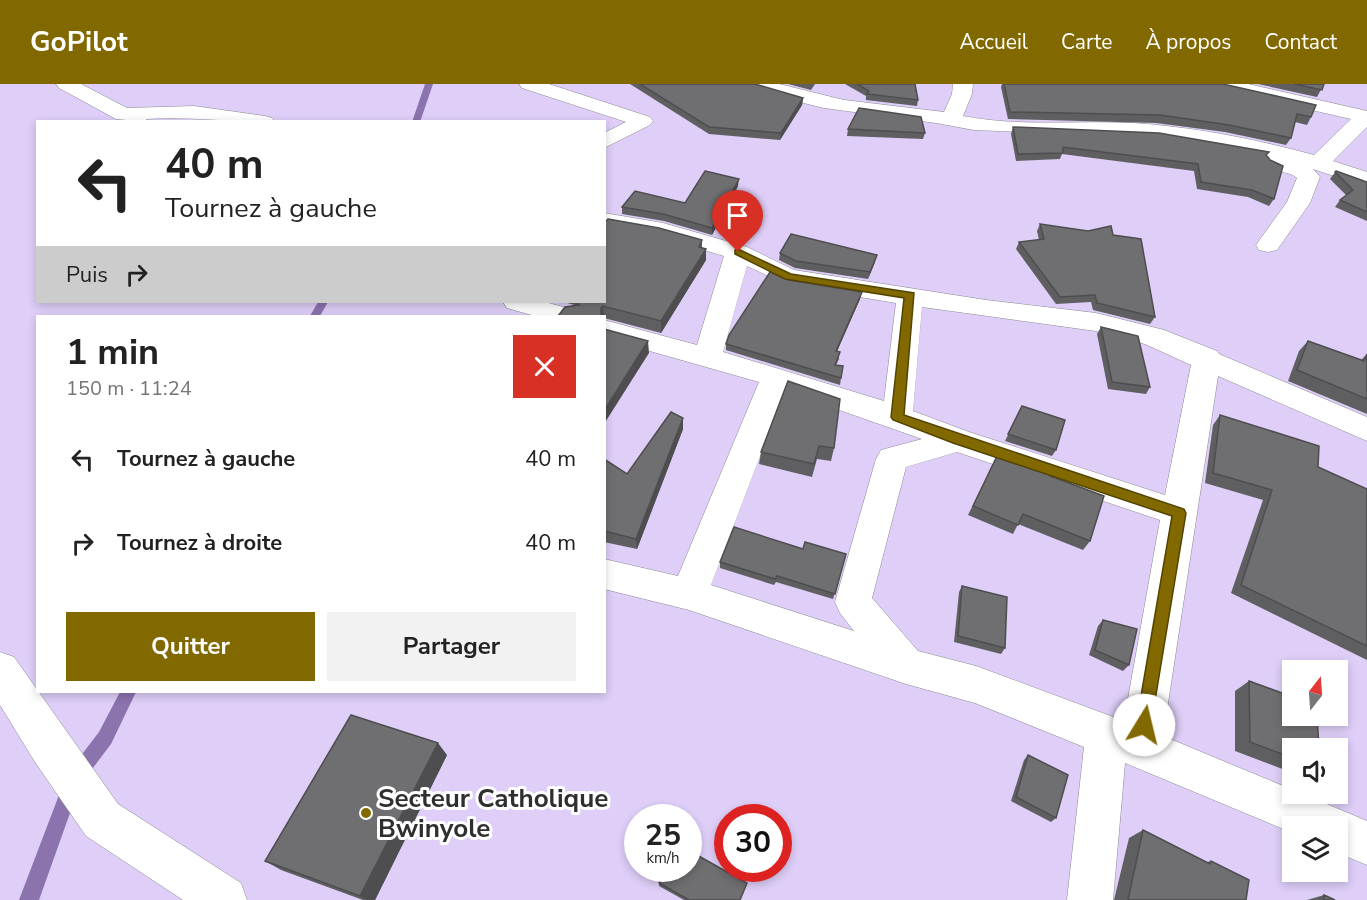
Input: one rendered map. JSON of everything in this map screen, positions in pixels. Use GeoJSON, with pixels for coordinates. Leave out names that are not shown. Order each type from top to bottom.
{"type":"FeatureCollection","features":[{"type":"Feature","properties":{"kind":"street"},"geometry":{"type":"LineString","coordinates":[[66,84],[131,118],[151,111],[186,110],[252,120]]}},
{"type":"Feature","properties":{"kind":"street"},"geometry":{"type":"LineString","coordinates":[[530,84],[643,121],[606,141]]}},
{"type":"Feature","properties":{"kind":"street"},"geometry":{"type":"LineString","coordinates":[[761,84],[814,101],[974,124],[1155,131],[1248,145],[1320,162],[1367,180]]}},
{"type":"Feature","properties":{"kind":"street"},"geometry":{"type":"LineString","coordinates":[[951,120],[962,94],[963,84]]}},
{"type":"Feature","properties":{"kind":"street"},"geometry":{"type":"LineString","coordinates":[[1223,84],[1367,117]]}},
{"type":"Feature","properties":{"kind":"street"},"geometry":{"type":"LineString","coordinates":[[1320,162],[1348,132],[1367,117]]}},
{"type":"Feature","properties":{"kind":"street"},"geometry":{"type":"LineString","coordinates":[[1248,145],[1252,155],[1301,170],[1309,177],[1298,203],[1268,245]]}},
{"type":"Feature","properties":{"kind":"street"},"geometry":{"type":"LineString","coordinates":[[606,220],[663,230],[738,252],[788,277],[986,309],[1096,322],[1154,337],[1207,358],[1367,430]]}},
{"type":"Feature","properties":{"kind":"street"},"geometry":{"type":"LineString","coordinates":[[707,358],[738,252]]}},
{"type":"Feature","properties":{"kind":"street"},"geometry":{"type":"LineString","coordinates":[[897,417],[910,296]]}},
{"type":"Feature","properties":{"kind":"street"},"geometry":{"type":"LineString","coordinates":[[519,303],[561,315]]}},
{"type":"Feature","properties":{"kind":"street"},"geometry":{"type":"LineString","coordinates":[[606,330],[776,377],[1179,513]]}},
{"type":"Feature","properties":{"kind":"street"},"geometry":{"type":"LineString","coordinates":[[1090,900],[1123,742],[1179,513],[1195,413],[1207,358]]}},
{"type":"Feature","properties":{"kind":"street"},"geometry":{"type":"LineString","coordinates":[[689,594],[776,377]]}},
{"type":"Feature","properties":{"kind":"street"},"geometry":{"type":"LineString","coordinates":[[906,666],[853,602],[892,459],[958,440]]}},
{"type":"Feature","properties":{"kind":"street"},"geometry":{"type":"LineString","coordinates":[[606,574],[689,594],[906,666],[976,685],[1304,816]]}},
{"type":"Feature","properties":{"kind":"street"},"geometry":{"type":"LineString","coordinates":[[0,670],[50,747],[102,820],[224,900]]}},
{"type":"Feature","properties":{"kind":"street"},"geometry":{"type":"LineString","coordinates":[[1348,835],[1367,843]]}},
{"type":"Feature","properties":{"kind":"shaded area"},"geometry":{"type":"Polygon","coordinates":[[[0,84],[1367,84],[1367,900],[0,900],[0,84]]]}},
{"type":"Feature","properties":{"kind":"building"},"geometry":{"type":"Polygon","coordinates":[[[640,84],[755,84],[803,98],[781,133],[709,127],[640,84]]]}},
{"type":"Feature","properties":{"kind":"building"},"geometry":{"type":"Polygon","coordinates":[[[857,84],[915,84],[918,100],[867,94],[869,91],[857,84]]]}},
{"type":"Feature","properties":{"kind":"building"},"geometry":{"type":"Polygon","coordinates":[[[1004,84],[1223,84],[1316,105],[1311,117],[1297,114],[1291,138],[1229,125],[1160,115],[1010,112],[1004,84]]]}},
{"type":"Feature","properties":{"kind":"building"},"geometry":{"type":"Polygon","coordinates":[[[1294,84],[1324,84],[1322,90],[1294,84]]]}},
{"type":"Feature","properties":{"kind":"building"},"geometry":{"type":"Polygon","coordinates":[[[859,108],[921,117],[925,133],[848,129],[859,108]]]}},
{"type":"Feature","properties":{"kind":"building"},"geometry":{"type":"Polygon","coordinates":[[[1013,127],[1159,133],[1269,152],[1266,155],[1270,160],[1283,166],[1274,199],[1252,190],[1201,182],[1198,164],[1063,147],[1063,153],[1018,154],[1013,127]]]}},
{"type":"Feature","properties":{"kind":"building"},"geometry":{"type":"Polygon","coordinates":[[[705,171],[739,179],[712,228],[663,214],[622,207],[635,191],[685,203],[705,171]]]}},
{"type":"Feature","properties":{"kind":"building"},"geometry":{"type":"Polygon","coordinates":[[[1336,171],[1367,182],[1367,212],[1340,200],[1353,190],[1336,171]]]}},
{"type":"Feature","properties":{"kind":"building"},"geometry":{"type":"Polygon","coordinates":[[[608,219],[659,228],[702,240],[699,247],[706,249],[661,321],[603,306],[601,315],[559,315],[565,307],[579,305],[578,303],[606,303],[606,221],[608,219]]]}},
{"type":"Feature","properties":{"kind":"building"},"geometry":{"type":"Polygon","coordinates":[[[1040,224],[1088,231],[1111,226],[1113,235],[1141,239],[1155,317],[1097,303],[1095,295],[1060,297],[1019,242],[1044,239],[1040,224]]]}},
{"type":"Feature","properties":{"kind":"building"},"geometry":{"type":"Polygon","coordinates":[[[791,234],[877,255],[870,272],[796,261],[780,253],[791,234]]]}},
{"type":"Feature","properties":{"kind":"building"},"geometry":{"type":"Polygon","coordinates":[[[770,272],[789,280],[862,292],[836,351],[840,352],[835,365],[843,366],[841,378],[726,344],[729,335],[770,272]]]}},
{"type":"Feature","properties":{"kind":"building"},"geometry":{"type":"Polygon","coordinates":[[[1101,327],[1138,336],[1150,387],[1112,382],[1101,327]]]}},
{"type":"Feature","properties":{"kind":"building"},"geometry":{"type":"Polygon","coordinates":[[[606,330],[648,341],[606,408],[606,330]]]}},
{"type":"Feature","properties":{"kind":"building"},"geometry":{"type":"Polygon","coordinates":[[[1308,341],[1364,361],[1367,354],[1367,399],[1297,370],[1308,341]]]}},
{"type":"Feature","properties":{"kind":"building"},"geometry":{"type":"Polygon","coordinates":[[[788,381],[840,399],[834,448],[819,446],[814,464],[761,452],[788,381]]]}},
{"type":"Feature","properties":{"kind":"building"},"geometry":{"type":"Polygon","coordinates":[[[1022,406],[1065,420],[1056,450],[1008,434],[1022,406]]]}},
{"type":"Feature","properties":{"kind":"building"},"geometry":{"type":"Polygon","coordinates":[[[671,412],[683,418],[636,539],[606,532],[606,460],[627,474],[671,412]]]}},
{"type":"Feature","properties":{"kind":"building"},"geometry":{"type":"Polygon","coordinates":[[[1220,415],[1319,446],[1318,467],[1367,489],[1367,646],[1241,585],[1272,490],[1213,473],[1220,415]]]}},
{"type":"Feature","properties":{"kind":"building"},"geometry":{"type":"Polygon","coordinates":[[[997,456],[1104,496],[1090,541],[1023,514],[1018,525],[973,506],[997,456]]]}},
{"type":"Feature","properties":{"kind":"building"},"geometry":{"type":"Polygon","coordinates":[[[734,527],[803,549],[805,542],[846,554],[835,594],[720,562],[734,527]]]}},
{"type":"Feature","properties":{"kind":"building"},"geometry":{"type":"Polygon","coordinates":[[[962,586],[1007,597],[1005,648],[958,636],[962,586]]]}},
{"type":"Feature","properties":{"kind":"building"},"geometry":{"type":"Polygon","coordinates":[[[1103,620],[1137,629],[1129,665],[1095,650],[1103,620]]]}},
{"type":"Feature","properties":{"kind":"building"},"geometry":{"type":"Polygon","coordinates":[[[1249,681],[1282,693],[1282,726],[1318,726],[1318,738],[1282,738],[1282,754],[1250,742],[1249,681]]]}},
{"type":"Feature","properties":{"kind":"building","name":"Secteur Catholique Bwinyole"},"geometry":{"type":"Polygon","coordinates":[[[351,715],[438,743],[360,896],[265,861],[351,715]]]}},
{"type":"Feature","properties":{"kind":"building"},"geometry":{"type":"Polygon","coordinates":[[[1028,755],[1068,775],[1056,818],[1016,797],[1028,755]]]}},
{"type":"Feature","properties":{"kind":"building"},"geometry":{"type":"Polygon","coordinates":[[[1143,830],[1210,864],[1211,861],[1249,880],[1246,900],[1128,900],[1143,830]]]}},
{"type":"Feature","properties":{"kind":"building"},"geometry":{"type":"Polygon","coordinates":[[[702,858],[714,865],[714,882],[747,883],[740,900],[689,900],[659,883],[702,882],[702,858]]]}},
{"type":"Feature","properties":{"kind":"building"},"geometry":{"type":"Polygon","coordinates":[[[1324,895],[1335,900],[1324,900],[1324,895]]]}},
{"type":"Feature","properties":{"kind":"waterway"},"geometry":{"type":"LineString","coordinates":[[417,120],[429,84]]}},
{"type":"Feature","properties":{"kind":"waterway"},"geometry":{"type":"LineString","coordinates":[[316,315],[322,303]]}},
{"type":"Feature","properties":{"kind":"waterway"},"geometry":{"type":"LineString","coordinates":[[29,900],[73,780],[105,738],[128,693]]}},
{"type":"Feature","properties":{"kind":"place","name":"Secteur Catholique Bwinyole"},"geometry":{"type":"Point","coordinates":[366,813]}},
{"type":"Feature","properties":{"kind":"route"},"geometry":{"type":"LineString","coordinates":[[738,252],[788,277],[910,296],[897,417],[958,440],[1179,513],[1144,725]]}}]}
